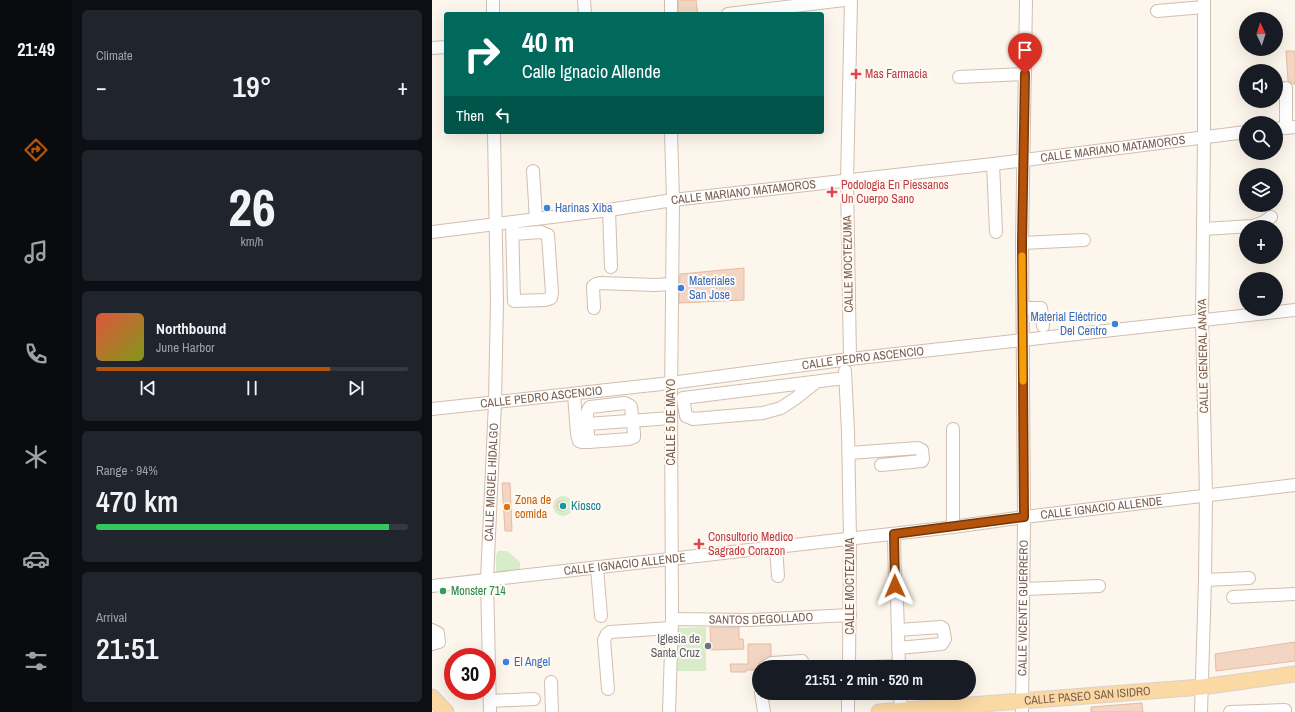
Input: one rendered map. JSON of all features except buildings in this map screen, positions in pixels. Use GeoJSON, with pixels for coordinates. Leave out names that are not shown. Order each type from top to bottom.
{"type":"FeatureCollection","features":[{"type":"Feature","properties":{"kind":"main road","name":"CALLE PASEO SAN ISIDRO"},"geometry":{"type":"LineString","coordinates":[[879,712],[1023,706],[1202,687],[1295,674]]}},
{"type":"Feature","properties":{"kind":"main road"},"geometry":{"type":"LineString","coordinates":[[432,697],[446,712]]}},
{"type":"Feature","properties":{"kind":"street"},"geometry":{"type":"LineString","coordinates":[[493,0],[493,12]]}},
{"type":"Feature","properties":{"kind":"street"},"geometry":{"type":"LineString","coordinates":[[584,0],[585,12]]}},
{"type":"Feature","properties":{"kind":"street"},"geometry":{"type":"LineString","coordinates":[[671,0],[671,12]]}},
{"type":"Feature","properties":{"kind":"street"},"geometry":{"type":"LineString","coordinates":[[736,12],[766,5],[793,10],[844,0]]}},
{"type":"Feature","properties":{"kind":"street","name":"CALLE MOCTEZUMA"},"geometry":{"type":"LineString","coordinates":[[849,660],[849,453],[845,378],[847,360],[847,180],[851,0]]}},
{"type":"Feature","properties":{"kind":"street","name":"CALLE VICENTE GUERRERO"},"geometry":{"type":"LineString","coordinates":[[1023,706],[1024,517],[1022,243],[1026,0]]}},
{"type":"Feature","properties":{"kind":"street"},"geometry":{"type":"LineString","coordinates":[[1157,11],[1204,4]]}},
{"type":"Feature","properties":{"kind":"street","name":"CALLE GENERAL ANAYA"},"geometry":{"type":"LineString","coordinates":[[1201,712],[1206,495],[1202,321],[1204,4]]}},
{"type":"Feature","properties":{"kind":"street"},"geometry":{"type":"LineString","coordinates":[[432,48],[444,47]]}},
{"type":"Feature","properties":{"kind":"street"},"geometry":{"type":"LineString","coordinates":[[959,77],[1025,74]]}},
{"type":"Feature","properties":{"kind":"street"},"geometry":{"type":"LineString","coordinates":[[1286,88],[1286,128]]}},
{"type":"Feature","properties":{"kind":"street","name":"CALLE MARIANO MATAMOROS"},"geometry":{"type":"LineString","coordinates":[[432,232],[496,225],[512,229],[536,219],[673,200],[993,164],[1239,133]]}},
{"type":"Feature","properties":{"kind":"street","name":"CALLE MIGUEL HIDALGO"},"geometry":{"type":"LineString","coordinates":[[490,707],[487,580],[495,402],[497,301],[494,134]]}},
{"type":"Feature","properties":{"kind":"street","name":"CALLE 5 DE MAYO"},"geometry":{"type":"LineString","coordinates":[[669,712],[672,559],[671,284],[673,200],[671,134]]}},
{"type":"Feature","properties":{"kind":"street"},"geometry":{"type":"LineString","coordinates":[[993,164],[996,232]]}},
{"type":"Feature","properties":{"kind":"street"},"geometry":{"type":"LineString","coordinates":[[533,171],[536,219]]}},
{"type":"Feature","properties":{"kind":"street"},"geometry":{"type":"LineString","coordinates":[[609,210],[611,267]]}},
{"type":"Feature","properties":{"kind":"street"},"geometry":{"type":"LineString","coordinates":[[1203,229],[1253,226],[1271,218]]}},
{"type":"Feature","properties":{"kind":"street"},"geometry":{"type":"LineString","coordinates":[[497,301],[514,301],[549,300],[551,298],[552,293],[548,235],[541,232],[512,229],[514,301]]}},
{"type":"Feature","properties":{"kind":"street"},"geometry":{"type":"LineString","coordinates":[[1022,243],[1084,240]]}},
{"type":"Feature","properties":{"kind":"street"},"geometry":{"type":"LineString","coordinates":[[594,308],[593,286],[596,284],[671,284]]}},
{"type":"Feature","properties":{"kind":"street"},"geometry":{"type":"LineString","coordinates":[[1023,308],[1041,308],[1043,326]]}},
{"type":"Feature","properties":{"kind":"street","name":"CALLE PEDRO ASCENCIO"},"geometry":{"type":"LineString","coordinates":[[432,409],[671,384],[847,360],[1295,310]]}},
{"type":"Feature","properties":{"kind":"street"},"geometry":{"type":"LineString","coordinates":[[671,399],[845,378]]}},
{"type":"Feature","properties":{"kind":"street"},"geometry":{"type":"LineString","coordinates":[[683,398],[684,412],[686,416],[693,419],[763,413],[781,408],[816,382]]}},
{"type":"Feature","properties":{"kind":"street"},"geometry":{"type":"LineString","coordinates":[[574,394],[578,438],[579,441],[582,442],[589,442],[632,438],[634,437],[631,407],[625,403],[590,407],[587,412],[589,442]]}},
{"type":"Feature","properties":{"kind":"street"},"geometry":{"type":"LineString","coordinates":[[587,424],[671,418]]}},
{"type":"Feature","properties":{"kind":"street"},"geometry":{"type":"LineString","coordinates":[[953,429],[953,527]]}},
{"type":"Feature","properties":{"kind":"street"},"geometry":{"type":"LineString","coordinates":[[849,453],[918,448],[922,450],[922,461],[881,465]]}},
{"type":"Feature","properties":{"kind":"street","name":"CALLE IGNACIO ALLENDE"},"geometry":{"type":"LineString","coordinates":[[432,586],[850,539],[894,537],[1024,517],[1295,485]]}},
{"type":"Feature","properties":{"kind":"street"},"geometry":{"type":"LineString","coordinates":[[894,537],[895,586]]}},
{"type":"Feature","properties":{"kind":"street"},"geometry":{"type":"LineString","coordinates":[[776,547],[778,576]]}},
{"type":"Feature","properties":{"kind":"street"},"geometry":{"type":"LineString","coordinates":[[596,568],[601,616]]}},
{"type":"Feature","properties":{"kind":"street"},"geometry":{"type":"LineString","coordinates":[[1205,580],[1249,578]]}},
{"type":"Feature","properties":{"kind":"street"},"geometry":{"type":"LineString","coordinates":[[1024,589],[1099,586]]}},
{"type":"Feature","properties":{"kind":"street"},"geometry":{"type":"LineString","coordinates":[[1233,597],[1295,594]]}},
{"type":"Feature","properties":{"kind":"street"},"geometry":{"type":"LineString","coordinates":[[897,600],[899,660]]}},
{"type":"Feature","properties":{"kind":"street","name":"SANTOS DEGOLLADO"},"geometry":{"type":"LineString","coordinates":[[608,690],[604,640],[610,632],[671,624],[850,615]]}},
{"type":"Feature","properties":{"kind":"street"},"geometry":{"type":"LineString","coordinates":[[898,630],[941,627],[943,628],[945,639],[942,644],[898,648]]}},
{"type":"Feature","properties":{"kind":"street"},"geometry":{"type":"LineString","coordinates":[[432,630],[438,633],[439,642],[432,644]]}},
{"type":"Feature","properties":{"kind":"street"},"geometry":{"type":"LineString","coordinates":[[551,682],[552,712]]}},
{"type":"Feature","properties":{"kind":"street"},"geometry":{"type":"LineString","coordinates":[[490,707],[534,699]]}},
{"type":"Feature","properties":{"kind":"street"},"geometry":{"type":"LineString","coordinates":[[762,700],[764,712]]}},
{"type":"Feature","properties":{"kind":"street"},"geometry":{"type":"LineString","coordinates":[[848,700],[848,712]]}},
{"type":"Feature","properties":{"kind":"street"},"geometry":{"type":"LineString","coordinates":[[900,700],[901,710]]}},
{"type":"Feature","properties":{"kind":"street"},"geometry":{"type":"LineString","coordinates":[[1230,712],[1285,710]]}},
{"type":"Feature","properties":{"kind":"green space"},"geometry":{"type":"Polygon","coordinates":[[[563,496],[570,499],[573,506],[570,513],[563,516],[556,513],[553,506],[556,499],[563,496]]]}},
{"type":"Feature","properties":{"kind":"green space"},"geometry":{"type":"Polygon","coordinates":[[[498,551],[507,551],[520,562],[520,570],[517,574],[496,575],[496,556],[498,551]]]}},
{"type":"Feature","properties":{"kind":"green space"},"geometry":{"type":"Polygon","coordinates":[[[706,627],[706,671],[674,671],[675,628],[706,627]]]}},
{"type":"Feature","properties":{"kind":"slow traffic"},"geometry":{"type":"LineString","coordinates":[[1022,256],[1023,381]]}},
{"type":"Feature","properties":{"kind":"place","name":"Mas Farmacia"},"geometry":{"type":"Point","coordinates":[856,74]}},
{"type":"Feature","properties":{"kind":"place","name":"Podologia En Piessanos Un Cuerpo Sano"},"geometry":{"type":"Point","coordinates":[832,192]}},
{"type":"Feature","properties":{"kind":"place","name":"Harinas Xiba"},"geometry":{"type":"Point","coordinates":[547,208]}},
{"type":"Feature","properties":{"kind":"place","name":"Materiales San Jose"},"geometry":{"type":"Point","coordinates":[681,288]}},
{"type":"Feature","properties":{"kind":"place","name":"Material Eléctrico Del Centro"},"geometry":{"type":"Point","coordinates":[1115,324]}},
{"type":"Feature","properties":{"kind":"place","name":"Kiosco"},"geometry":{"type":"Point","coordinates":[563,506]}},
{"type":"Feature","properties":{"kind":"place","name":"Zona de comida"},"geometry":{"type":"Point","coordinates":[507,507]}},
{"type":"Feature","properties":{"kind":"place","name":"Consultorio Medico Sagrado Corazon"},"geometry":{"type":"Point","coordinates":[699,544]}},
{"type":"Feature","properties":{"kind":"place","name":"Monster 714"},"geometry":{"type":"Point","coordinates":[443,591]}},
{"type":"Feature","properties":{"kind":"place","name":"Iglesia de Santa Cruz"},"geometry":{"type":"Point","coordinates":[708,646]}},
{"type":"Feature","properties":{"kind":"place","name":"El Angel"},"geometry":{"type":"Point","coordinates":[506,662]}},
{"type":"Feature","properties":{"kind":"route"},"geometry":{"type":"LineString","coordinates":[[895,586],[894,534],[1024,517],[1022,243],[1025,74]]}}]}
